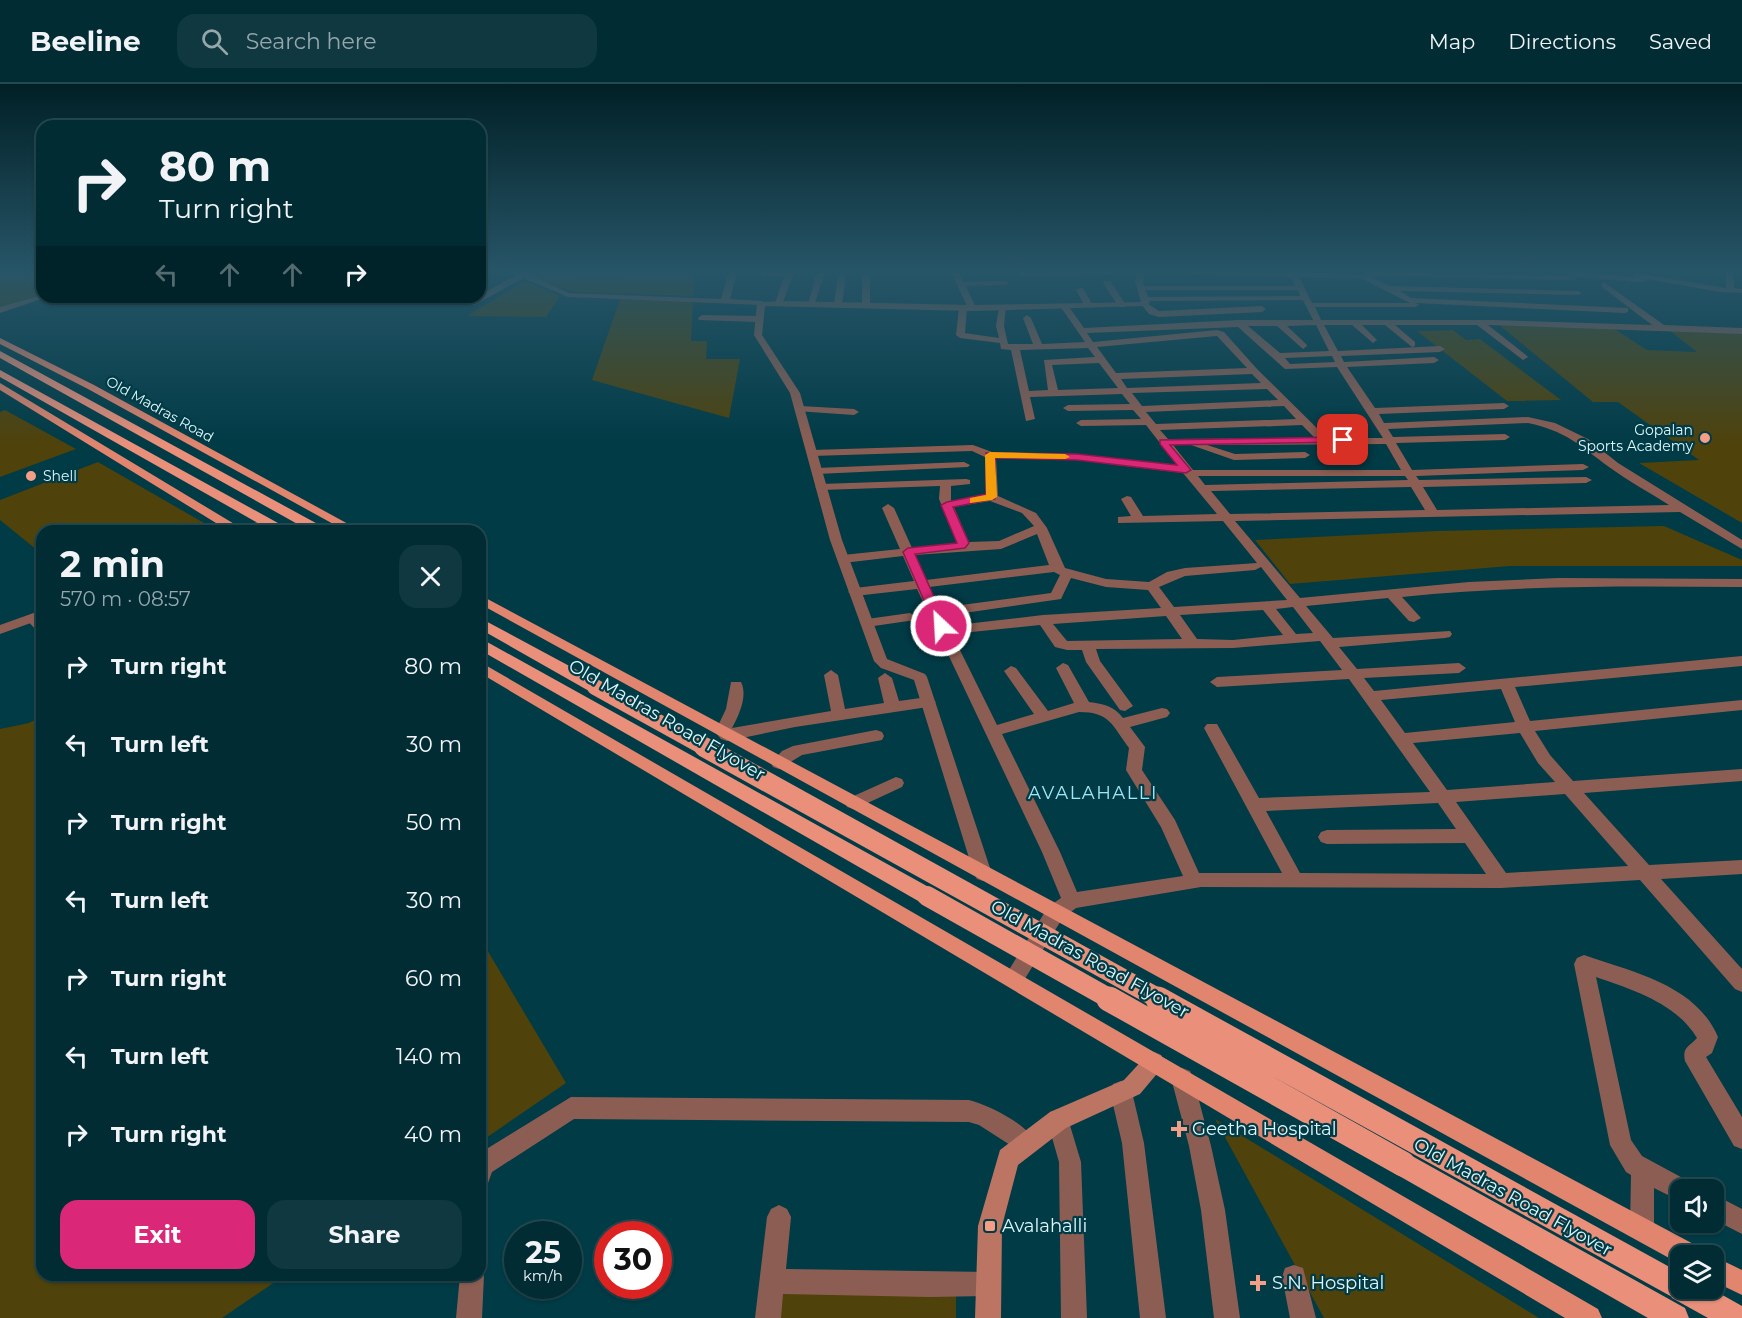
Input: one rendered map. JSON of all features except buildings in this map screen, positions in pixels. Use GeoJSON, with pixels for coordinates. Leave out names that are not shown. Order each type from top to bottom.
{"type":"FeatureCollection","features":[{"type":"Feature","properties":{"kind":"highway","name":"Old Madras Road"},"geometry":{"type":"LineString","coordinates":[[0,354],[289,513]]}},
{"type":"Feature","properties":{"kind":"highway"},"geometry":{"type":"LineString","coordinates":[[0,373],[271,525]]}},
{"type":"Feature","properties":{"kind":"highway"},"geometry":{"type":"LineString","coordinates":[[289,513],[305,505]]}},
{"type":"Feature","properties":{"kind":"highway"},"geometry":{"type":"LineString","coordinates":[[289,513],[310,525]]}},
{"type":"Feature","properties":{"kind":"highway","name":"Old Madras Road Flyover"},"geometry":{"type":"LineString","coordinates":[[486,627],[587,693],[1675,1318]]}},
{"type":"Feature","properties":{"kind":"highway","name":"Old Madras Road Flyover"},"geometry":{"type":"LineString","coordinates":[[486,647],[587,693],[1670,1282]]}},
{"type":"Feature","properties":{"kind":"highway","name":"Old Madras Road Flyover"},"geometry":{"type":"LineString","coordinates":[[1701,1299],[1736,1318]]}},
{"type":"Feature","properties":{"kind":"main road","name":"Old Madras Road"},"geometry":{"type":"LineString","coordinates":[[0,341],[91,387],[344,525]]}},
{"type":"Feature","properties":{"kind":"main road"},"geometry":{"type":"LineString","coordinates":[[0,386],[227,525]]}},
{"type":"Feature","properties":{"kind":"main road"},"geometry":{"type":"LineString","coordinates":[[486,602],[983,874],[1063,907],[1670,1245]]}},
{"type":"Feature","properties":{"kind":"main road"},"geometry":{"type":"LineString","coordinates":[[486,671],[1589,1318]]}},
{"type":"Feature","properties":{"kind":"main road"},"geometry":{"type":"LineString","coordinates":[[988,1318],[990,1226],[1008,1158],[1058,1120],[1132,1087],[1154,1062]]}},
{"type":"Feature","properties":{"kind":"main road"},"geometry":{"type":"LineString","coordinates":[[1724,1274],[1742,1283]]}},
{"type":"Feature","properties":{"kind":"street"},"geometry":{"type":"LineString","coordinates":[[758,330],[758,335],[791,384],[843,559],[883,663],[918,674],[983,874]]}},
{"type":"Feature","properties":{"kind":"street"},"geometry":{"type":"LineString","coordinates":[[962,330],[960,336],[1004,341]]}},
{"type":"Feature","properties":{"kind":"street"},"geometry":{"type":"LineString","coordinates":[[1001,330],[1004,347],[1090,345],[1221,334],[1254,372],[1271,386],[1324,441]]}},
{"type":"Feature","properties":{"kind":"street"},"geometry":{"type":"LineString","coordinates":[[1032,330],[1038,346]]}},
{"type":"Feature","properties":{"kind":"street"},"geometry":{"type":"LineString","coordinates":[[1109,330],[1081,331],[1149,425],[1327,640],[1370,696],[1444,797],[1501,881]]}},
{"type":"Feature","properties":{"kind":"street"},"geometry":{"type":"LineString","coordinates":[[1247,330],[1288,367],[1434,360]]}},
{"type":"Feature","properties":{"kind":"street"},"geometry":{"type":"LineString","coordinates":[[1286,330],[1303,346]]}},
{"type":"Feature","properties":{"kind":"street"},"geometry":{"type":"LineString","coordinates":[[1324,330],[1341,364],[1432,512]]}},
{"type":"Feature","properties":{"kind":"street"},"geometry":{"type":"LineString","coordinates":[[1362,330],[1373,340]]}},
{"type":"Feature","properties":{"kind":"street"},"geometry":{"type":"LineString","coordinates":[[1396,330],[1412,344]]}},
{"type":"Feature","properties":{"kind":"street"},"geometry":{"type":"LineString","coordinates":[[1488,330],[1523,357]]}},
{"type":"Feature","properties":{"kind":"street"},"geometry":{"type":"LineString","coordinates":[[1713,330],[1742,331]]}},
{"type":"Feature","properties":{"kind":"street"},"geometry":{"type":"LineString","coordinates":[[1015,347],[1030,419]]}},
{"type":"Feature","properties":{"kind":"street"},"geometry":{"type":"LineString","coordinates":[[1278,356],[1440,349]]}},
{"type":"Feature","properties":{"kind":"street"},"geometry":{"type":"LineString","coordinates":[[1054,394],[1047,362],[1102,360]]}},
{"type":"Feature","properties":{"kind":"street"},"geometry":{"type":"LineString","coordinates":[[1113,376],[1254,372]]}},
{"type":"Feature","properties":{"kind":"street"},"geometry":{"type":"LineString","coordinates":[[1025,394],[1271,386]]}},
{"type":"Feature","properties":{"kind":"street"},"geometry":{"type":"LineString","coordinates":[[1068,408],[1288,404]]}},
{"type":"Feature","properties":{"kind":"street"},"geometry":{"type":"LineString","coordinates":[[1372,411],[1504,406]]}},
{"type":"Feature","properties":{"kind":"street"},"geometry":{"type":"LineString","coordinates":[[800,409],[854,412]]}},
{"type":"Feature","properties":{"kind":"street"},"geometry":{"type":"LineString","coordinates":[[1381,426],[1528,420],[1551,425],[1596,449],[1614,465],[1687,511]]}},
{"type":"Feature","properties":{"kind":"street"},"geometry":{"type":"LineString","coordinates":[[1081,423],[1149,425],[1307,422]]}},
{"type":"Feature","properties":{"kind":"street"},"geometry":{"type":"LineString","coordinates":[[1163,442],[1390,441],[1505,437]]}},
{"type":"Feature","properties":{"kind":"street"},"geometry":{"type":"LineString","coordinates":[[1186,442],[1234,457],[1305,455]]}},
{"type":"Feature","properties":{"kind":"street"},"geometry":{"type":"LineString","coordinates":[[812,453],[973,448],[990,455],[1077,457],[1187,471],[1408,473],[1583,468]]}},
{"type":"Feature","properties":{"kind":"street"},"geometry":{"type":"LineString","coordinates":[[990,455],[992,497]]}},
{"type":"Feature","properties":{"kind":"street"},"geometry":{"type":"LineString","coordinates":[[817,471],[964,465]]}},
{"type":"Feature","properties":{"kind":"street"},"geometry":{"type":"LineString","coordinates":[[1201,488],[1586,480]]}},
{"type":"Feature","properties":{"kind":"street"},"geometry":{"type":"LineString","coordinates":[[946,482],[944,491],[947,505],[963,543],[962,546]]}},
{"type":"Feature","properties":{"kind":"street"},"geometry":{"type":"LineString","coordinates":[[821,487],[966,482]]}},
{"type":"Feature","properties":{"kind":"street"},"geometry":{"type":"LineString","coordinates":[[935,613],[1056,596],[1062,571],[1037,521],[1027,512],[1001,503],[992,497],[947,505]]}},
{"type":"Feature","properties":{"kind":"street"},"geometry":{"type":"LineString","coordinates":[[1127,499],[1139,520]]}},
{"type":"Feature","properties":{"kind":"street"},"geometry":{"type":"LineString","coordinates":[[888,508],[991,732],[1051,852],[1063,907]]}},
{"type":"Feature","properties":{"kind":"street"},"geometry":{"type":"LineString","coordinates":[[1122,520],[1682,508],[1742,544]]}},
{"type":"Feature","properties":{"kind":"street"},"geometry":{"type":"LineString","coordinates":[[258,525],[265,522]]}},
{"type":"Feature","properties":{"kind":"street"},"geometry":{"type":"LineString","coordinates":[[843,559],[962,546],[1001,545],[1040,528]]}},
{"type":"Feature","properties":{"kind":"street"},"geometry":{"type":"LineString","coordinates":[[855,592],[1062,571],[1106,583],[1152,586],[1163,578],[1180,573],[1255,566]]}},
{"type":"Feature","properties":{"kind":"street"},"geometry":{"type":"LineString","coordinates":[[944,631],[1043,619],[1267,606],[1469,586],[1558,582],[1742,583]]}},
{"type":"Feature","properties":{"kind":"street"},"geometry":{"type":"LineString","coordinates":[[1152,586],[1193,644]]}},
{"type":"Feature","properties":{"kind":"street"},"geometry":{"type":"LineString","coordinates":[[1391,593],[1414,618]]}},
{"type":"Feature","properties":{"kind":"street"},"geometry":{"type":"LineString","coordinates":[[1267,606],[1293,639]]}},
{"type":"Feature","properties":{"kind":"street"},"geometry":{"type":"LineString","coordinates":[[867,623],[910,617]]}},
{"type":"Feature","properties":{"kind":"street"},"geometry":{"type":"LineString","coordinates":[[1043,619],[1060,644],[1088,645],[1233,644],[1293,639],[1327,640],[1445,633]]}},
{"type":"Feature","properties":{"kind":"street"},"geometry":{"type":"LineString","coordinates":[[0,630],[36,621]]}},
{"type":"Feature","properties":{"kind":"street"},"geometry":{"type":"LineString","coordinates":[[1088,645],[1098,671],[1125,706]]}},
{"type":"Feature","properties":{"kind":"street"},"geometry":{"type":"LineString","coordinates":[[1370,696],[1742,661]]}},
{"type":"Feature","properties":{"kind":"street"},"geometry":{"type":"LineString","coordinates":[[1064,668],[1082,703],[1079,707]]}},
{"type":"Feature","properties":{"kind":"street"},"geometry":{"type":"LineString","coordinates":[[1216,682],[1459,668]]}},
{"type":"Feature","properties":{"kind":"street"},"geometry":{"type":"LineString","coordinates":[[1011,671],[1044,717]]}},
{"type":"Feature","properties":{"kind":"street"},"geometry":{"type":"LineString","coordinates":[[831,675],[840,715]]}},
{"type":"Feature","properties":{"kind":"street"},"geometry":{"type":"LineString","coordinates":[[885,678],[893,707]]}},
{"type":"Feature","properties":{"kind":"street"},"geometry":{"type":"LineString","coordinates":[[1506,684],[1525,728],[1544,759],[1742,983]]}},
{"type":"Feature","properties":{"kind":"street"},"geometry":{"type":"LineString","coordinates":[[736,685],[734,709],[725,734],[928,702]]}},
{"type":"Feature","properties":{"kind":"street"},"geometry":{"type":"LineString","coordinates":[[1401,739],[1742,705]]}},
{"type":"Feature","properties":{"kind":"street"},"geometry":{"type":"LineString","coordinates":[[991,732],[1079,707],[1106,710],[1121,724],[1137,747],[1134,770],[1169,825],[1194,881]]}},
{"type":"Feature","properties":{"kind":"street"},"geometry":{"type":"LineString","coordinates":[[1121,724],[1162,713]]}},
{"type":"Feature","properties":{"kind":"street"},"geometry":{"type":"LineString","coordinates":[[1212,728],[1294,878]]}},
{"type":"Feature","properties":{"kind":"street"},"geometry":{"type":"LineString","coordinates":[[779,763],[788,755],[799,750],[876,736]]}},
{"type":"Feature","properties":{"kind":"street"},"geometry":{"type":"LineString","coordinates":[[1255,805],[1444,797],[1742,774]]}},
{"type":"Feature","properties":{"kind":"street"},"geometry":{"type":"LineString","coordinates":[[853,803],[896,783]]}},
{"type":"Feature","properties":{"kind":"street"},"geometry":{"type":"LineString","coordinates":[[1327,837],[1470,836]]}},
{"type":"Feature","properties":{"kind":"street"},"geometry":{"type":"LineString","coordinates":[[1014,979],[1063,907],[1194,881],[1294,878],[1501,881],[1742,867]]}},
{"type":"Feature","properties":{"kind":"street"},"geometry":{"type":"LineString","coordinates":[[1670,1184],[1630,1159],[1621,1145],[1584,964],[1649,988],[1691,1012],[1708,1037],[1705,1046],[1694,1053],[1696,1061],[1742,1138]]}},
{"type":"Feature","properties":{"kind":"street"},"geometry":{"type":"LineString","coordinates":[[1182,1078],[1200,1146],[1213,1210],[1227,1318]]}},
{"type":"Feature","properties":{"kind":"street"},"geometry":{"type":"LineString","coordinates":[[1121,1092],[1133,1143],[1153,1318]]}},
{"type":"Feature","properties":{"kind":"street"},"geometry":{"type":"LineString","coordinates":[[486,1163],[572,1108],[969,1111],[984,1115],[1026,1144]]}},
{"type":"Feature","properties":{"kind":"street"},"geometry":{"type":"LineString","coordinates":[[1058,1120],[1070,1162],[1074,1318]]}},
{"type":"Feature","properties":{"kind":"street"},"geometry":{"type":"LineString","coordinates":[[1642,1229],[1643,1169]]}},
{"type":"Feature","properties":{"kind":"street"},"geometry":{"type":"LineString","coordinates":[[1724,1212],[1742,1222]]}},
{"type":"Feature","properties":{"kind":"street"},"geometry":{"type":"LineString","coordinates":[[768,1318],[779,1217]]}},
{"type":"Feature","properties":{"kind":"street"},"geometry":{"type":"LineString","coordinates":[[1294,1277],[1303,1318]]}},
{"type":"Feature","properties":{"kind":"street"},"geometry":{"type":"LineString","coordinates":[[469,1318],[472,1281]]}},
{"type":"Feature","properties":{"kind":"street"},"geometry":{"type":"LineString","coordinates":[[773,1281],[929,1285],[989,1284]]}},
{"type":"Feature","properties":{"kind":"shaded area"},"geometry":{"type":"Polygon","coordinates":[[[609,330],[692,330],[691,341],[707,341],[706,359],[740,359],[729,418],[592,380],[609,330]]]}},
{"type":"Feature","properties":{"kind":"shaded area"},"geometry":{"type":"Polygon","coordinates":[[[1453,330],[1466,340],[1480,339],[1561,400],[1507,401],[1417,331],[1453,330]]]}},
{"type":"Feature","properties":{"kind":"shaded area","name":"Gopalan Sports Academy"},"geometry":{"type":"Polygon","coordinates":[[[1505,330],[1615,330],[1647,350],[1697,352],[1669,330],[1742,333],[1742,523],[1639,463],[1699,460],[1618,402],[1593,402],[1505,330]]]}},
{"type":"Feature","properties":{"kind":"shaded area"},"geometry":{"type":"Polygon","coordinates":[[[5,410],[76,449],[0,477],[0,412],[5,410]]]}},
{"type":"Feature","properties":{"kind":"shaded area"},"geometry":{"type":"Polygon","coordinates":[[[98,462],[208,525],[36,525],[36,549],[0,520],[0,500],[98,462]]]}},
{"type":"Feature","properties":{"kind":"shaded area"},"geometry":{"type":"Polygon","coordinates":[[[1664,526],[1742,560],[1742,566],[1510,566],[1290,584],[1255,540],[1437,531],[1664,526]]]}},
{"type":"Feature","properties":{"kind":"shaded area"},"geometry":{"type":"Polygon","coordinates":[[[36,719],[36,1281],[276,1281],[222,1318],[0,1318],[0,729],[29,723],[36,719]]]}},
{"type":"Feature","properties":{"kind":"shaded area"},"geometry":{"type":"Polygon","coordinates":[[[486,948],[566,1083],[486,1138],[486,948]]]}},
{"type":"Feature","properties":{"kind":"shaded area"},"geometry":{"type":"Polygon","coordinates":[[[1215,1119],[1539,1318],[1324,1318],[1215,1119]]]}},
{"type":"Feature","properties":{"kind":"shaded area"},"geometry":{"type":"Polygon","coordinates":[[[779,1292],[956,1295],[956,1318],[779,1318],[779,1292]]]}},
{"type":"Feature","properties":{"kind":"slow traffic"},"geometry":{"type":"LineString","coordinates":[[974,500],[992,497],[990,455],[1065,457]]}},
{"type":"Feature","properties":{"kind":"place","name":"Gopalan Sports Academy"},"geometry":{"type":"Point","coordinates":[1705,438]}},
{"type":"Feature","properties":{"kind":"place","name":"Shell"},"geometry":{"type":"Point","coordinates":[31,476]}},
{"type":"Feature","properties":{"kind":"place","name":"Geetha Hospital"},"geometry":{"type":"Point","coordinates":[1179,1129]}},
{"type":"Feature","properties":{"kind":"place","name":"Avalahalli"},"geometry":{"type":"Point","coordinates":[990,1226]}},
{"type":"Feature","properties":{"kind":"place","name":"S.N. Hospital"},"geometry":{"type":"Point","coordinates":[1258,1283]}},
{"type":"Feature","properties":{"kind":"district","name":"AVALAHALLI"},"geometry":{"type":"Point","coordinates":[1093,793]}},
{"type":"Feature","properties":{"kind":"route"},"geometry":{"type":"LineString","coordinates":[[941,626],[908,552],[962,546],[963,543],[947,505],[992,497],[990,455],[1077,457],[1186,470],[1163,442],[1343,440]]}}]}
